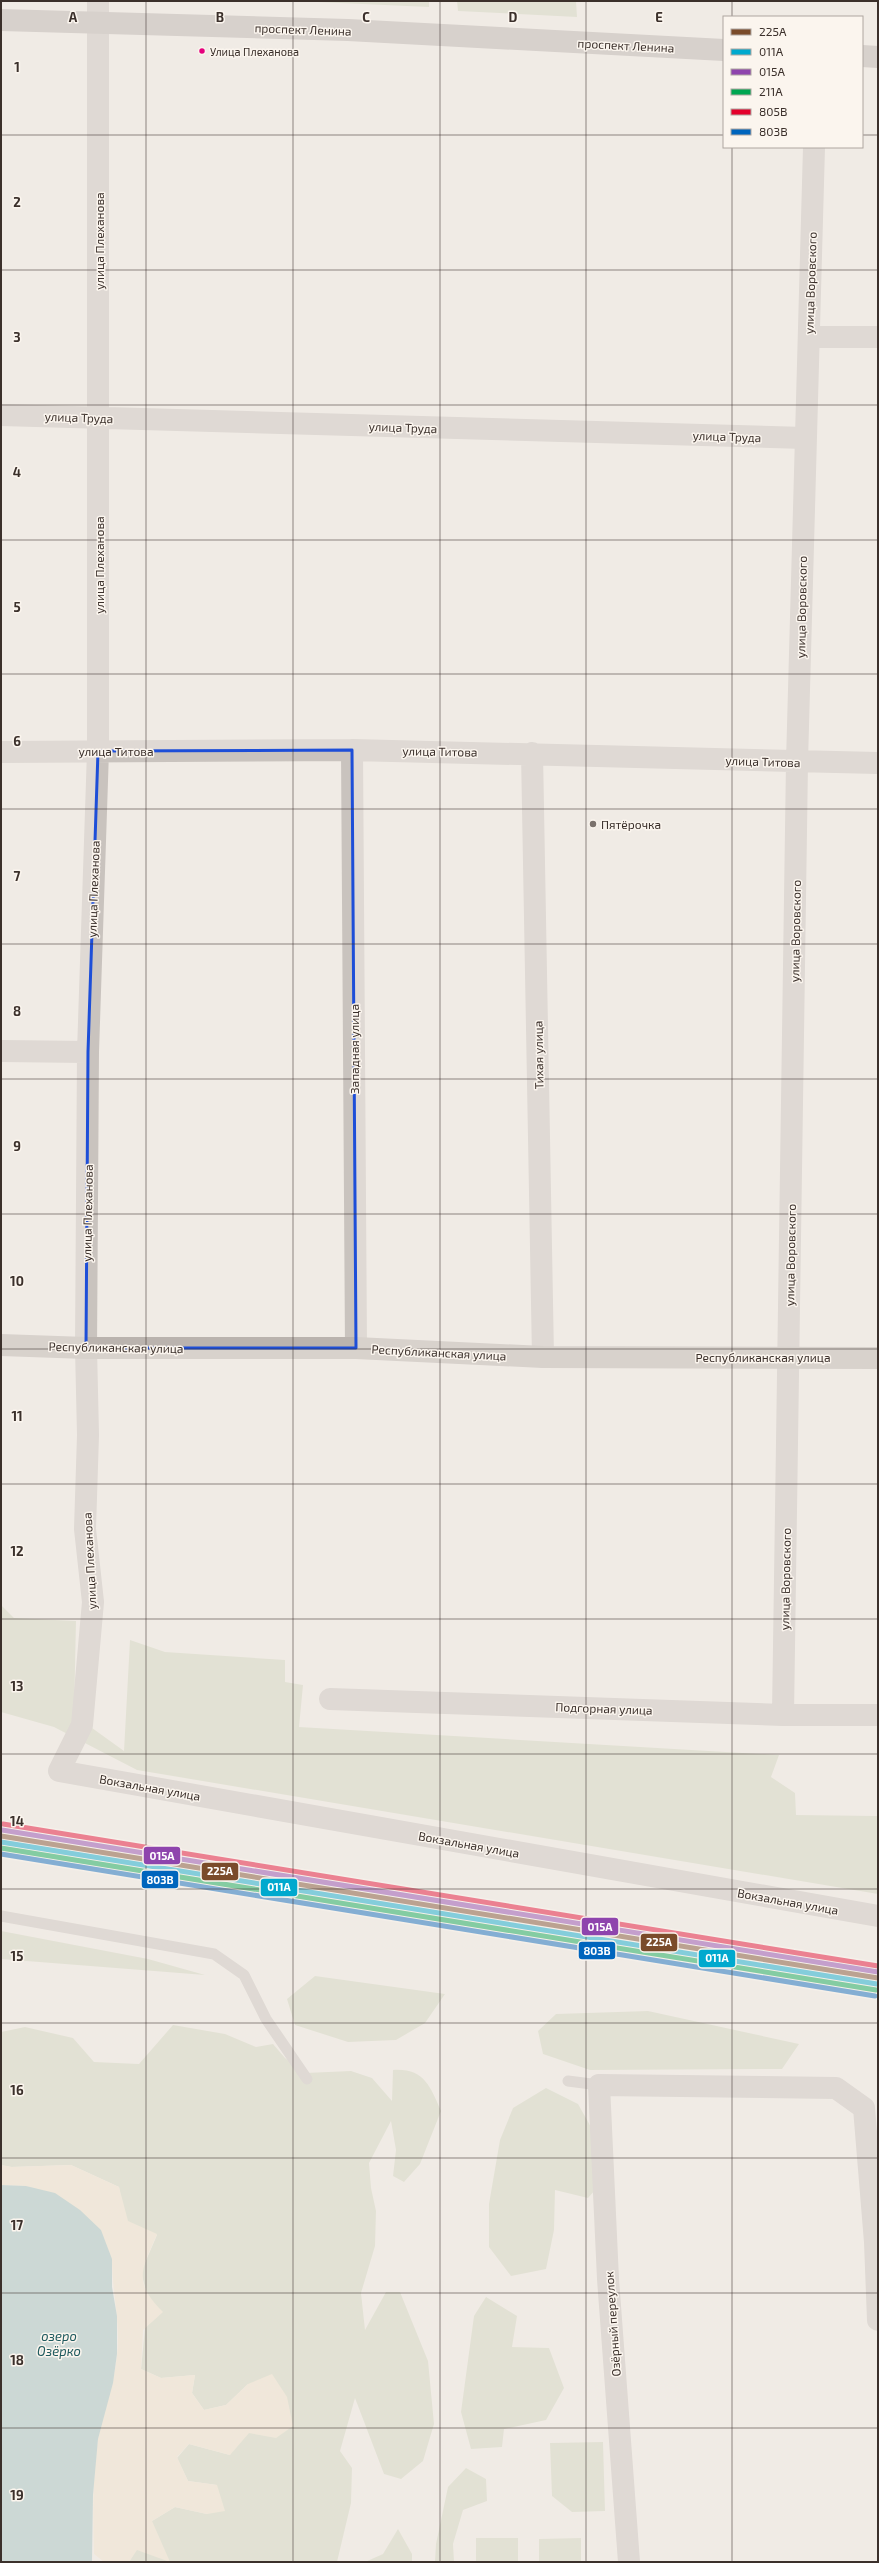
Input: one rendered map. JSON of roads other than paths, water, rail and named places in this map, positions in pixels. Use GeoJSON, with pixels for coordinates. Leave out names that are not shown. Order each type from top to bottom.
{"type":"FeatureCollection","features":[{"type":"Feature","properties":{"kind":"main road","name":"проспект Ленина"},"geometry":{"type":"LineString","coordinates":[[1,20],[348,30],[723,50]]}},
{"type":"Feature","properties":{"kind":"main road"},"geometry":{"type":"LineString","coordinates":[[863,56],[878,57]]}},
{"type":"Feature","properties":{"kind":"street","name":"улица Плеханова"},"geometry":{"type":"LineString","coordinates":[[59,1771],[82,1725],[93,1602],[85,1529],[88,1435],[86,1348],[88,1052],[98,751],[100,418],[98,1]]}},
{"type":"Feature","properties":{"kind":"street","name":"улица Воровского"},"geometry":{"type":"LineString","coordinates":[[783,1715],[797,762],[814,148]]}},
{"type":"Feature","properties":{"kind":"street"},"geometry":{"type":"LineString","coordinates":[[809,337],[878,337]]}},
{"type":"Feature","properties":{"kind":"street","name":"улица Труда"},"geometry":{"type":"LineString","coordinates":[[1,415],[805,438]]}},
{"type":"Feature","properties":{"kind":"street","name":"улица Титова"},"geometry":{"type":"LineString","coordinates":[[1,752],[352,750],[532,753],[797,762],[878,763]]}},
{"type":"Feature","properties":{"kind":"street","name":"Западная улица"},"geometry":{"type":"LineString","coordinates":[[352,750],[356,1348]]}},
{"type":"Feature","properties":{"kind":"street","name":"Тихая улица"},"geometry":{"type":"LineString","coordinates":[[532,753],[544,1357]]}},
{"type":"Feature","properties":{"kind":"street"},"geometry":{"type":"LineString","coordinates":[[1,1051],[88,1052]]}},
{"type":"Feature","properties":{"kind":"street","name":"Республиканская улица"},"geometry":{"type":"LineString","coordinates":[[1,1345],[86,1348],[356,1348],[544,1357],[878,1358]]}},
{"type":"Feature","properties":{"kind":"street","name":"Подгорная улица"},"geometry":{"type":"LineString","coordinates":[[330,1699],[783,1715],[878,1715]]}},
{"type":"Feature","properties":{"kind":"street","name":"Вокзальная улица"},"geometry":{"type":"LineString","coordinates":[[59,1771],[878,1916]]}},
{"type":"Feature","properties":{"kind":"street"},"geometry":{"type":"LineString","coordinates":[[599,2085],[836,2088],[864,2108],[875,2242],[878,2320]]}},
{"type":"Feature","properties":{"kind":"street","name":"Озёрный переулок"},"geometry":{"type":"LineString","coordinates":[[599,2085],[608,2279],[629,2562]]}},
{"type":"Feature","properties":{"kind":"lane"},"geometry":{"type":"LineString","coordinates":[[1,1916],[214,1954],[244,1974],[266,2019],[307,2079]]}},
{"type":"Feature","properties":{"kind":"lane"},"geometry":{"type":"LineString","coordinates":[[568,2081],[599,2085]]}},
{"type":"Feature","properties":{"kind":"water","name":"озеро Озёрко"},"geometry":{"type":"Polygon","coordinates":[[[1,2185],[26,2186],[55,2193],[80,2210],[101,2230],[112,2259],[112,2287],[117,2316],[117,2354],[113,2383],[98,2439],[93,2495],[92,2562],[1,2562],[1,2185]]]}},
{"type":"Feature","properties":{"kind":"place","name":"Улица Плеханова"},"geometry":{"type":"Point","coordinates":[202,51]}},
{"type":"Feature","properties":{"kind":"place","name":"Пятёрочка"},"geometry":{"type":"Point","coordinates":[593,824]}}]}
